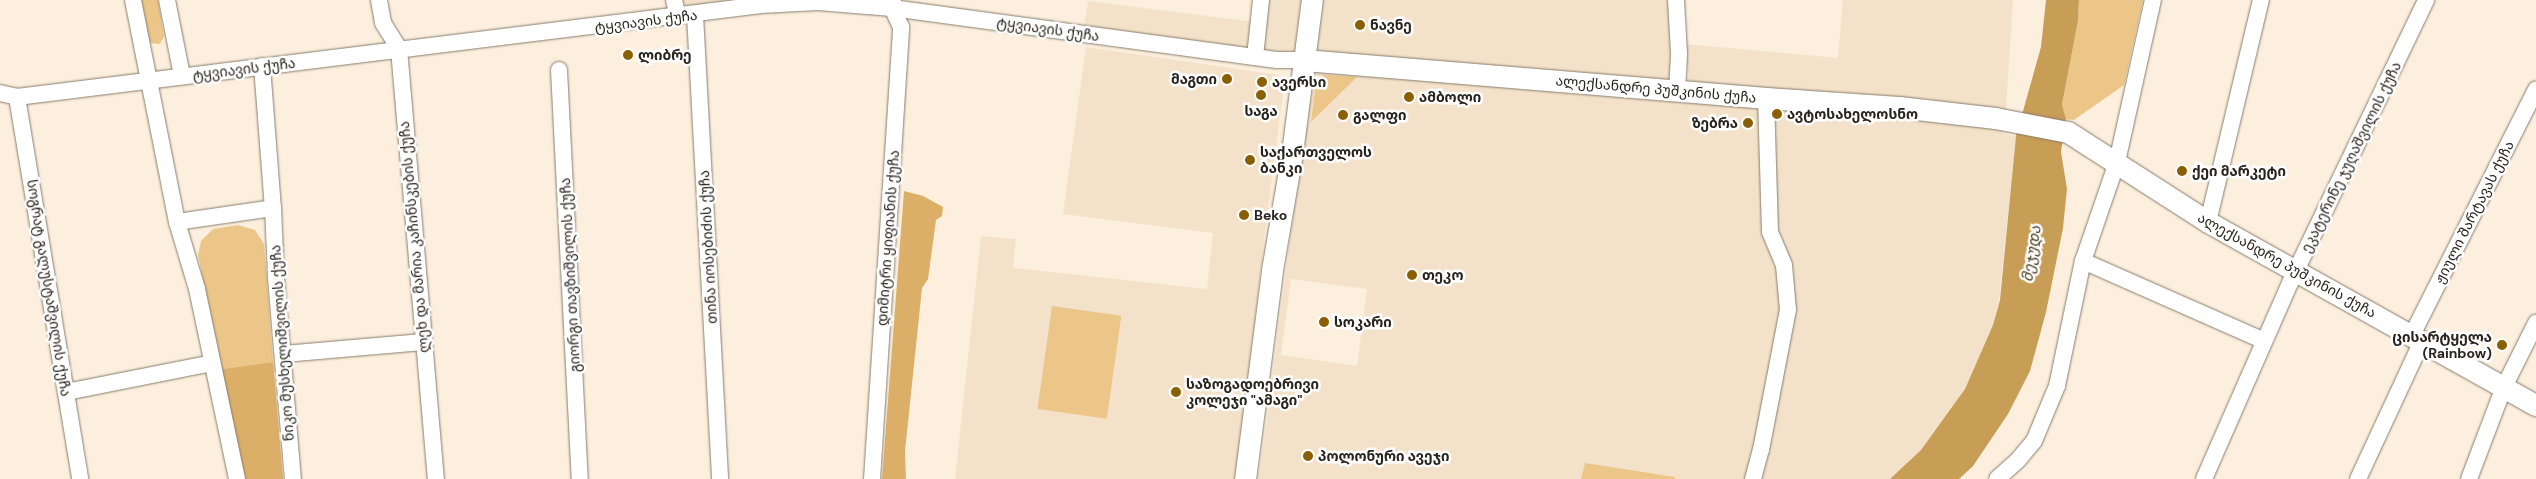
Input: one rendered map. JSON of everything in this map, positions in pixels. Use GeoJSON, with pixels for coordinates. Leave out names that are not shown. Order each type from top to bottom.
{"type":"FeatureCollection","features":[{"type":"Feature","properties":{"kind":"main road"},"geometry":{"type":"LineString","coordinates":[[1244,479],[1272,270],[1312,0]]}},
{"type":"Feature","properties":{"kind":"main road","name":"ალექსანდრე პუშკინის ქუჩა"},"geometry":{"type":"LineString","coordinates":[[1304,60],[1766,98],[1899,106],[2008,120],[2068,132],[2208,222],[2536,405]]}},
{"type":"Feature","properties":{"kind":"street"},"geometry":{"type":"LineString","coordinates":[[134,0],[177,222],[197,289],[237,479]]}},
{"type":"Feature","properties":{"kind":"street"},"geometry":{"type":"LineString","coordinates":[[167,0],[182,76]]}},
{"type":"Feature","properties":{"kind":"street","name":"ლეხ და მარია კაჩინსკების ქუჩა"},"geometry":{"type":"LineString","coordinates":[[379,0],[383,23],[399,49],[436,479]]}},
{"type":"Feature","properties":{"kind":"street"},"geometry":{"type":"LineString","coordinates":[[674,0],[678,17]]}},
{"type":"Feature","properties":{"kind":"street"},"geometry":{"type":"LineString","coordinates":[[1255,57],[1262,0]]}},
{"type":"Feature","properties":{"kind":"street"},"geometry":{"type":"LineString","coordinates":[[1676,0],[1679,54],[1677,90]]}},
{"type":"Feature","properties":{"kind":"street"},"geometry":{"type":"LineString","coordinates":[[2006,477],[2034,441],[2045,419],[2056,386],[2083,261],[2117,162],[2153,0]]}},
{"type":"Feature","properties":{"kind":"street"},"geometry":{"type":"LineString","coordinates":[[2208,222],[2261,0]]}},
{"type":"Feature","properties":{"kind":"street","name":"ეკატერინე ჯუღაშვილის ქუჩა"},"geometry":{"type":"LineString","coordinates":[[2204,479],[2264,341],[2426,0]]}},
{"type":"Feature","properties":{"kind":"street","name":"ტყვიავის ქუჩა"},"geometry":{"type":"LineString","coordinates":[[17,97],[761,6],[818,2],[893,4],[1255,57],[1304,60]]}},
{"type":"Feature","properties":{"kind":"street","name":"დიმიტრი ყიფიანის ქუჩა"},"geometry":{"type":"LineString","coordinates":[[872,479],[901,27],[893,4]]}},
{"type":"Feature","properties":{"kind":"street","name":"თინა იოსებიძის ქუჩა"},"geometry":{"type":"LineString","coordinates":[[695,15],[720,479]]}},
{"type":"Feature","properties":{"kind":"street","name":"ნიკო მუსხელიშვილის ქუჩა"},"geometry":{"type":"LineString","coordinates":[[262,66],[273,208],[276,278],[293,479]]}},
{"type":"Feature","properties":{"kind":"street","name":"გიორგი თავზიშვილის ქუჩა"},"geometry":{"type":"LineString","coordinates":[[559,70],[580,479]]}},
{"type":"Feature","properties":{"kind":"street","name":"ჟიული შარტავას ქუჩა"},"geometry":{"type":"LineString","coordinates":[[2358,479],[2417,338],[2536,90]]}},
{"type":"Feature","properties":{"kind":"street"},"geometry":{"type":"LineString","coordinates":[[0,93],[17,97]]}},
{"type":"Feature","properties":{"kind":"street","name":"სოგრატ გალუსტაშვილის ქუჩა"},"geometry":{"type":"LineString","coordinates":[[17,97],[80,479]]}},
{"type":"Feature","properties":{"kind":"street"},"geometry":{"type":"LineString","coordinates":[[1753,479],[1761,450],[1788,310],[1784,265],[1770,232],[1766,98]]}},
{"type":"Feature","properties":{"kind":"street"},"geometry":{"type":"LineString","coordinates":[[177,222],[273,208]]}},
{"type":"Feature","properties":{"kind":"street"},"geometry":{"type":"LineString","coordinates":[[2083,261],[2264,341]]}},
{"type":"Feature","properties":{"kind":"street"},"geometry":{"type":"LineString","coordinates":[[2469,479],[2504,387],[2536,323]]}},
{"type":"Feature","properties":{"kind":"street"},"geometry":{"type":"LineString","coordinates":[[283,354],[423,342]]}},
{"type":"Feature","properties":{"kind":"street"},"geometry":{"type":"LineString","coordinates":[[66,392],[212,363]]}},
{"type":"Feature","properties":{"kind":"shaded area"},"geometry":{"type":"Polygon","coordinates":[[[139,0],[158,0],[164,36],[160,44],[150,43],[139,0]]]}},
{"type":"Feature","properties":{"kind":"shaded area"},"geometry":{"type":"Polygon","coordinates":[[[681,0],[764,0],[688,7],[681,0]]]}},
{"type":"Feature","properties":{"kind":"shaded area"},"geometry":{"type":"Polygon","coordinates":[[[1266,0],[1305,0],[1299,45],[1289,56],[1084,28],[1088,1],[1263,23],[1266,0]]]}},
{"type":"Feature","properties":{"kind":"shaded area"},"geometry":{"type":"Polygon","coordinates":[[[1321,0],[1673,0],[1673,74],[1670,84],[1319,53],[1315,41],[1321,0]]]}},
{"type":"Feature","properties":{"kind":"shaded area"},"geometry":{"type":"Polygon","coordinates":[[[1843,0],[2013,0],[2006,110],[1689,82],[1685,44],[1838,58],[1843,0]]]}},
{"type":"Feature","properties":{"kind":"shaded area"},"geometry":{"type":"Polygon","coordinates":[[[2079,0],[2143,0],[2124,85],[2074,120],[2066,119],[2062,106],[2078,21],[2079,0]]]}},
{"type":"Feature","properties":{"kind":"shaded area"},"geometry":{"type":"Polygon","coordinates":[[[1086,47],[1279,75],[1284,86],[1264,239],[1238,479],[955,479],[981,236],[1016,239],[1013,268],[1207,289],[1213,233],[1063,214],[1086,47]]]}},
{"type":"Feature","properties":{"kind":"shaded area"},"geometry":{"type":"Polygon","coordinates":[[[1327,69],[2000,125],[2003,134],[2016,136],[1999,300],[1993,325],[1965,389],[1921,450],[1890,479],[1258,479],[1310,82],[1315,72],[1327,69]],[[1291,279],[1281,355],[1357,366],[1367,289],[1291,279]]]}},
{"type":"Feature","properties":{"kind":"shaded area"},"geometry":{"type":"Polygon","coordinates":[[[1324,75],[1357,77],[1311,122],[1316,82],[1324,75]]]}},
{"type":"Feature","properties":{"kind":"shaded area"},"geometry":{"type":"Polygon","coordinates":[[[904,191],[923,196],[943,207],[942,216],[936,220],[928,279],[922,288],[905,451],[906,479],[882,479],[904,191]]]}},
{"type":"Feature","properties":{"kind":"shaded area"},"geometry":{"type":"Polygon","coordinates":[[[238,225],[255,230],[264,244],[273,362],[222,369],[198,255],[201,241],[213,229],[238,225]]]}},
{"type":"Feature","properties":{"kind":"shaded area"},"geometry":{"type":"Polygon","coordinates":[[[1052,306],[1121,316],[1107,419],[1038,409],[1052,306]]]}},
{"type":"Feature","properties":{"kind":"shaded area"},"geometry":{"type":"Polygon","coordinates":[[[273,362],[283,479],[244,479],[222,369],[273,362]]]}},
{"type":"Feature","properties":{"kind":"shaded area"},"geometry":{"type":"Polygon","coordinates":[[[1585,463],[1675,477],[1675,479],[1581,479],[1585,463]]]}},
{"type":"Feature","properties":{"kind":"water","name":"მეჯუდა"},"geometry":{"type":"Polygon","coordinates":[[[2046,0],[2079,0],[2078,21],[2062,105],[2066,119],[2061,152],[2067,189],[2063,228],[2046,312],[2030,371],[2008,414],[1973,466],[1959,479],[1890,479],[1921,450],[1965,389],[1993,325],[2000,300],[2016,136],[2041,47],[2046,0]]]}},
{"type":"Feature","properties":{"kind":"place","name":"ნავნე"},"geometry":{"type":"Point","coordinates":[1360,25]}},
{"type":"Feature","properties":{"kind":"place","name":"ლიბრე"},"geometry":{"type":"Point","coordinates":[628,55]}},
{"type":"Feature","properties":{"kind":"place","name":"მაგთი"},"geometry":{"type":"Point","coordinates":[1227,79]}},
{"type":"Feature","properties":{"kind":"place","name":"ავერსი"},"geometry":{"type":"Point","coordinates":[1262,82]}},
{"type":"Feature","properties":{"kind":"place","name":"საგა"},"geometry":{"type":"Point","coordinates":[1261,95]}},
{"type":"Feature","properties":{"kind":"place","name":"ამბოლი"},"geometry":{"type":"Point","coordinates":[1409,97]}},
{"type":"Feature","properties":{"kind":"place","name":"ავტოსახელოსნო"},"geometry":{"type":"Point","coordinates":[1777,114]}},
{"type":"Feature","properties":{"kind":"place","name":"გალფი"},"geometry":{"type":"Point","coordinates":[1343,115]}},
{"type":"Feature","properties":{"kind":"place","name":"ზებრა"},"geometry":{"type":"Point","coordinates":[1748,123]}},
{"type":"Feature","properties":{"kind":"place","name":"საქართველოს ბანკი"},"geometry":{"type":"Point","coordinates":[1250,160]}},
{"type":"Feature","properties":{"kind":"place","name":"ქეი მარკეტი"},"geometry":{"type":"Point","coordinates":[2182,171]}},
{"type":"Feature","properties":{"kind":"place","name":"Beko"},"geometry":{"type":"Point","coordinates":[1244,215]}},
{"type":"Feature","properties":{"kind":"place","name":"თეკო"},"geometry":{"type":"Point","coordinates":[1412,275]}},
{"type":"Feature","properties":{"kind":"place","name":"სოკარი"},"geometry":{"type":"Point","coordinates":[1324,322]}},
{"type":"Feature","properties":{"kind":"place","name":"ცისარტყელა (Rainbow)"},"geometry":{"type":"Point","coordinates":[2502,345]}},
{"type":"Feature","properties":{"kind":"place","name":"საზოგადოებრივი კოლეჯი \"ამაგი\""},"geometry":{"type":"Point","coordinates":[1176,392]}},
{"type":"Feature","properties":{"kind":"place","name":"პოლონური ავეჯი"},"geometry":{"type":"Point","coordinates":[1308,456]}}]}
